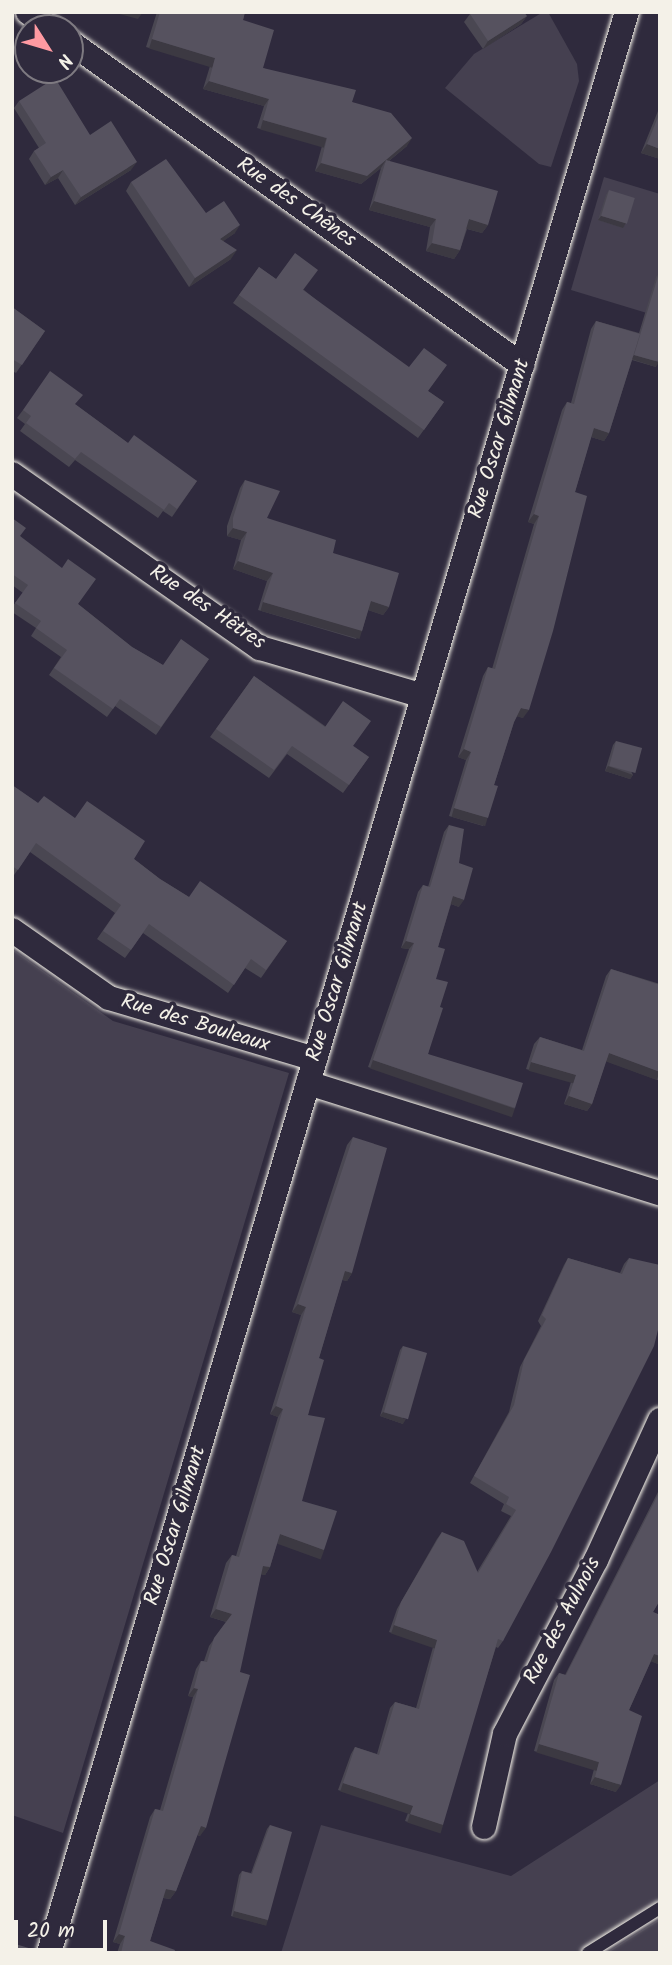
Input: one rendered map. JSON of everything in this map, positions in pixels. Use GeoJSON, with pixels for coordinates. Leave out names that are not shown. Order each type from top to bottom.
{"type":"FeatureCollection","features":[{"type":"Feature","properties":{"kind":"street","name":"Rue Oscar Gilmant"},"geometry":{"type":"LineString","coordinates":[[49,1953],[628,12]]}},
{"type":"Feature","properties":{"kind":"street","name":"Rue des Chênes"},"geometry":{"type":"LineString","coordinates":[[84,52],[522,365]]}},
{"type":"Feature","properties":{"kind":"street","name":"Rue des Hêtres"},"geometry":{"type":"LineString","coordinates":[[12,474],[260,648],[424,696]]}},
{"type":"Feature","properties":{"kind":"street","name":"Rue des Bouleaux"},"geometry":{"type":"LineString","coordinates":[[12,930],[109,998],[312,1071]]}},
{"type":"Feature","properties":{"kind":"street"},"geometry":{"type":"LineString","coordinates":[[312,1071],[660,1193]]}},
{"type":"Feature","properties":{"kind":"street","name":"Rue des Aulnois"},"geometry":{"type":"LineString","coordinates":[[484,1827],[505,1734],[596,1560],[660,1420]]}},
{"type":"Feature","properties":{"kind":"lane"},"geometry":{"type":"LineString","coordinates":[[588,1953],[660,1908]]}},
{"type":"Feature","properties":{"kind":"shaded area"},"geometry":{"type":"Polygon","coordinates":[[[543,12],[548,12],[577,64],[579,81],[551,167],[539,164],[445,88],[474,54],[543,12]]]}},
{"type":"Feature","properties":{"kind":"shaded area"},"geometry":{"type":"Polygon","coordinates":[[[604,177],[660,194],[660,317],[571,290],[604,177]]]}},
{"type":"Feature","properties":{"kind":"shaded area"},"geometry":{"type":"Polygon","coordinates":[[[12,949],[113,1021],[289,1073],[63,1833],[12,1815],[12,949]]]}},
{"type":"Feature","properties":{"kind":"shaded area"},"geometry":{"type":"Polygon","coordinates":[[[660,1780],[660,1902],[579,1953],[281,1953],[321,1825],[511,1876],[660,1780]]]}},
{"type":"Feature","properties":{"kind":"shaded area"},"geometry":{"type":"Polygon","coordinates":[[[660,1919],[660,1953],[606,1953],[660,1919]]]}},
{"type":"Feature","properties":{"kind":"building"},"geometry":{"type":"Polygon","coordinates":[[[160,12],[245,12],[243,20],[274,30],[263,68],[356,90],[352,102],[391,113],[412,138],[367,176],[321,163],[327,138],[263,120],[269,99],[209,81],[215,58],[152,39],[160,12]]]}},
{"type":"Feature","properties":{"kind":"building"},"geometry":{"type":"Polygon","coordinates":[[[524,12],[527,16],[488,41],[470,14],[524,12]]]}},
{"type":"Feature","properties":{"kind":"building"},"geometry":{"type":"Polygon","coordinates":[[[46,84],[59,84],[90,135],[111,121],[137,162],[81,197],[63,170],[51,177],[34,151],[46,143],[19,101],[46,84]]]}},
{"type":"Feature","properties":{"kind":"building"},"geometry":{"type":"Polygon","coordinates":[[[660,112],[660,149],[647,144],[660,112]]]}},
{"type":"Feature","properties":{"kind":"building"},"geometry":{"type":"Polygon","coordinates":[[[166,159],[206,213],[224,201],[240,225],[220,239],[237,250],[195,278],[131,182],[166,159]]]}},
{"type":"Feature","properties":{"kind":"building"},"geometry":{"type":"Polygon","coordinates":[[[386,160],[498,191],[488,225],[469,219],[460,250],[432,243],[436,219],[374,201],[386,160]]]}},
{"type":"Feature","properties":{"kind":"building"},"geometry":{"type":"Polygon","coordinates":[[[609,190],[635,198],[627,224],[601,216],[609,190]]]}},
{"type":"Feature","properties":{"kind":"building"},"geometry":{"type":"Polygon","coordinates":[[[295,253],[318,270],[303,290],[409,367],[424,348],[447,365],[428,391],[444,402],[424,430],[239,295],[259,267],[276,279],[295,253]]]}},
{"type":"Feature","properties":{"kind":"building"},"geometry":{"type":"Polygon","coordinates":[[[659,273],[660,359],[659,362],[634,355],[659,273]]]}},
{"type":"Feature","properties":{"kind":"building"},"geometry":{"type":"Polygon","coordinates":[[[12,307],[45,331],[22,365],[12,359],[12,307]]]}},
{"type":"Feature","properties":{"kind":"building"},"geometry":{"type":"Polygon","coordinates":[[[596,321],[640,334],[609,433],[594,428],[575,492],[587,496],[553,631],[529,710],[521,708],[514,722],[494,785],[498,786],[488,818],[454,808],[471,752],[464,749],[488,667],[495,669],[539,516],[534,514],[567,402],[574,404],[596,321]]]}},
{"type":"Feature","properties":{"kind":"building"},"geometry":{"type":"Polygon","coordinates":[[[50,371],[83,395],[75,404],[128,443],[134,435],[197,481],[177,509],[169,503],[164,510],[81,452],[75,459],[26,423],[31,416],[23,410],[50,371]]]}},
{"type":"Feature","properties":{"kind":"building"},"geometry":{"type":"Polygon","coordinates":[[[245,480],[280,491],[267,518],[336,540],[333,553],[399,573],[389,607],[371,601],[362,631],[263,602],[273,573],[238,561],[247,532],[233,528],[233,518],[245,480]]]}},
{"type":"Feature","properties":{"kind":"building"},"geometry":{"type":"Polygon","coordinates":[[[12,518],[26,528],[20,536],[62,568],[68,559],[96,579],[78,604],[132,647],[163,665],[181,639],[209,659],[161,727],[120,699],[113,709],[54,668],[67,650],[36,628],[41,621],[15,603],[28,585],[12,574],[12,518]]]}},
{"type":"Feature","properties":{"kind":"building"},"geometry":{"type":"Polygon","coordinates":[[[254,676],[325,727],[343,701],[371,721],[353,746],[369,757],[349,785],[292,746],[274,770],[216,729],[254,676]]]}},
{"type":"Feature","properties":{"kind":"building"},"geometry":{"type":"Polygon","coordinates":[[[616,741],[642,748],[635,773],[609,766],[616,741]]]}},
{"type":"Feature","properties":{"kind":"building"},"geometry":{"type":"Polygon","coordinates":[[[12,785],[38,803],[44,796],[75,818],[87,801],[145,841],[134,859],[160,879],[189,897],[200,881],[287,941],[266,970],[251,959],[234,985],[149,924],[131,950],[103,931],[121,905],[36,843],[18,870],[12,866],[12,785]]]}},
{"type":"Feature","properties":{"kind":"building"},"geometry":{"type":"Polygon","coordinates":[[[449,825],[464,829],[459,863],[473,868],[464,900],[453,896],[438,947],[445,949],[436,979],[448,982],[440,1007],[443,1008],[428,1054],[523,1083],[515,1108],[373,1060],[414,943],[406,941],[423,885],[430,887],[449,825]]]}},
{"type":"Feature","properties":{"kind":"building"},"geometry":{"type":"Polygon","coordinates":[[[611,969],[660,985],[660,1072],[609,1053],[592,1104],[569,1096],[576,1075],[531,1062],[540,1037],[584,1051],[611,969]]]}},
{"type":"Feature","properties":{"kind":"building"},"geometry":{"type":"Polygon","coordinates":[[[353,1137],[387,1148],[352,1273],[345,1271],[319,1358],[324,1360],[308,1415],[325,1418],[302,1501],[337,1511],[324,1550],[280,1534],[270,1567],[263,1566],[240,1672],[250,1675],[206,1828],[201,1826],[176,1891],[166,1889],[150,1941],[175,1950],[174,1953],[121,1953],[125,1936],[119,1934],[155,1809],[163,1811],[198,1689],[194,1688],[201,1661],[207,1662],[214,1638],[232,1614],[216,1609],[232,1555],[239,1557],[283,1409],[276,1406],[306,1307],[298,1304],[353,1137]]]}},
{"type":"Feature","properties":{"kind":"building"},"geometry":{"type":"Polygon","coordinates":[[[568,1258],[622,1274],[629,1258],[660,1265],[660,1322],[654,1346],[551,1552],[503,1641],[498,1639],[443,1825],[410,1814],[413,1806],[343,1783],[355,1747],[379,1755],[395,1702],[419,1709],[437,1640],[394,1625],[401,1602],[442,1532],[464,1541],[478,1573],[516,1510],[506,1504],[509,1497],[474,1476],[514,1405],[524,1360],[546,1319],[542,1315],[568,1258]]]}},
{"type":"Feature","properties":{"kind":"building"},"geometry":{"type":"Polygon","coordinates":[[[403,1346],[427,1353],[408,1419],[384,1412],[403,1346]]]}},
{"type":"Feature","properties":{"kind":"building"},"geometry":{"type":"Polygon","coordinates":[[[660,1491],[660,1600],[653,1612],[660,1615],[660,1656],[654,1654],[629,1710],[642,1716],[621,1785],[595,1777],[599,1762],[539,1744],[559,1673],[566,1675],[660,1491]]]}},
{"type":"Feature","properties":{"kind":"building"},"geometry":{"type":"Polygon","coordinates":[[[270,1825],[292,1832],[268,1920],[234,1911],[242,1871],[252,1874],[270,1825]]]}},
{"type":"Feature","properties":{"kind":"building"},"geometry":{"type":"Polygon","coordinates":[[[12,1943],[32,1949],[30,1953],[12,1953],[12,1943]]]}}]}
